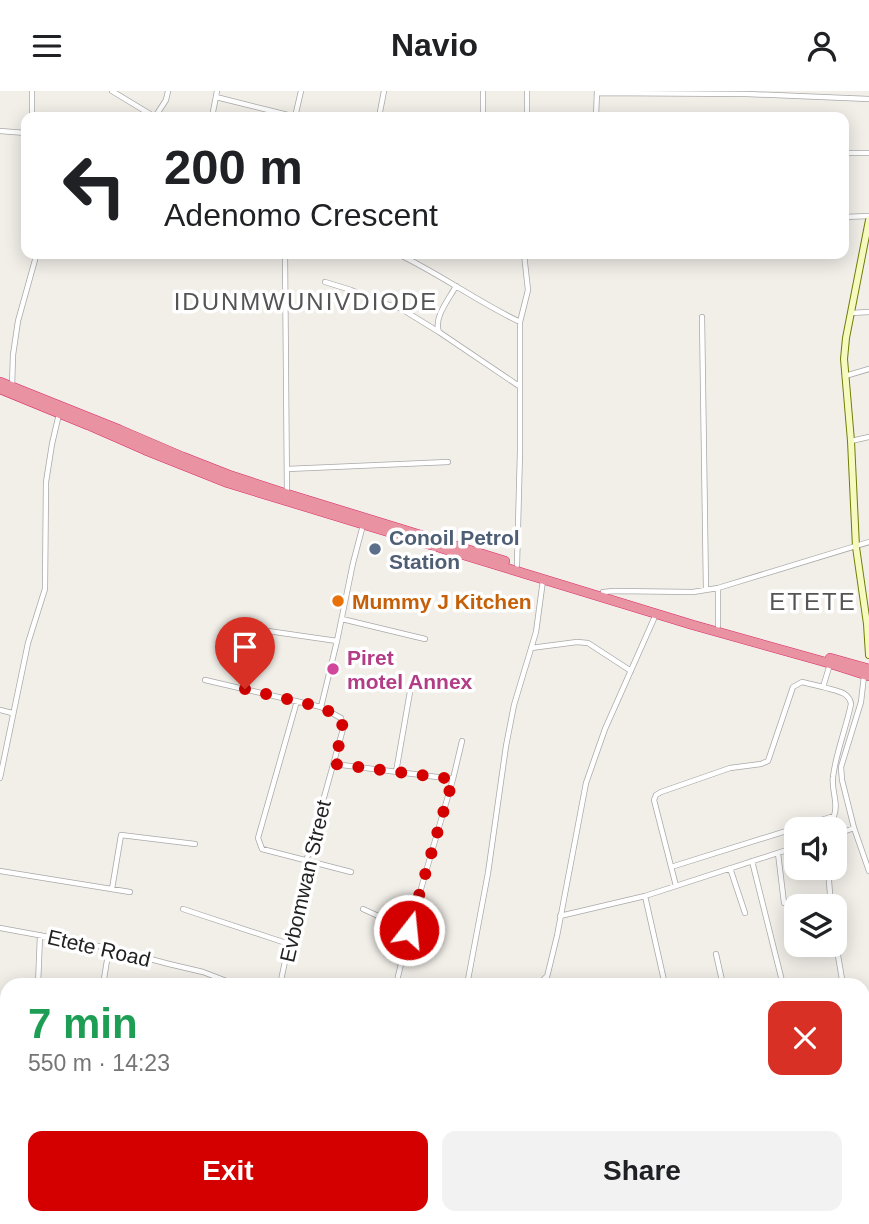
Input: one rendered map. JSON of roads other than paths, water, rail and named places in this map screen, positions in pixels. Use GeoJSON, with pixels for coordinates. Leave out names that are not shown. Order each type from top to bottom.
{"type":"FeatureCollection","features":[{"type":"Feature","properties":{"kind":"highway"},"geometry":{"type":"LineString","coordinates":[[0,382],[120,430],[146,446],[229,483],[656,613],[868,673]]}},
{"type":"Feature","properties":{"kind":"highway"},"geometry":{"type":"LineString","coordinates":[[0,389],[146,446],[287,494],[868,673]]}},
{"type":"Feature","properties":{"kind":"street"},"geometry":{"type":"LineString","coordinates":[[32,91],[32,112]]}},
{"type":"Feature","properties":{"kind":"street"},"geometry":{"type":"LineString","coordinates":[[112,91],[147,112]]}},
{"type":"Feature","properties":{"kind":"street"},"geometry":{"type":"LineString","coordinates":[[158,112],[168,91]]}},
{"type":"Feature","properties":{"kind":"street"},"geometry":{"type":"LineString","coordinates":[[296,112],[302,91]]}},
{"type":"Feature","properties":{"kind":"street"},"geometry":{"type":"LineString","coordinates":[[380,112],[384,91]]}},
{"type":"Feature","properties":{"kind":"street"},"geometry":{"type":"LineString","coordinates":[[483,112],[484,91]]}},
{"type":"Feature","properties":{"kind":"street"},"geometry":{"type":"LineString","coordinates":[[527,91],[527,112]]}},
{"type":"Feature","properties":{"kind":"street"},"geometry":{"type":"LineString","coordinates":[[596,112],[597,92],[869,99]]}},
{"type":"Feature","properties":{"kind":"street"},"geometry":{"type":"LineString","coordinates":[[213,112],[217,94],[278,112]]}},
{"type":"Feature","properties":{"kind":"street"},"geometry":{"type":"LineString","coordinates":[[0,131],[21,133]]}},
{"type":"Feature","properties":{"kind":"street"},"geometry":{"type":"LineString","coordinates":[[849,153],[869,153]]}},
{"type":"Feature","properties":{"kind":"street"},"geometry":{"type":"LineString","coordinates":[[849,216],[869,218],[867,246],[851,313],[844,359],[856,547],[869,655]]}},
{"type":"Feature","properties":{"kind":"street"},"geometry":{"type":"LineString","coordinates":[[12,387],[18,321],[35,259]]}},
{"type":"Feature","properties":{"kind":"street"},"geometry":{"type":"LineString","coordinates":[[285,259],[287,494]]}},
{"type":"Feature","properties":{"kind":"street"},"geometry":{"type":"LineString","coordinates":[[407,259],[520,322]]}},
{"type":"Feature","properties":{"kind":"street"},"geometry":{"type":"LineString","coordinates":[[517,565],[520,322],[528,290],[525,259]]}},
{"type":"Feature","properties":{"kind":"street"},"geometry":{"type":"LineString","coordinates":[[326,282],[400,308],[519,387]]}},
{"type":"Feature","properties":{"kind":"street"},"geometry":{"type":"LineString","coordinates":[[439,332],[436,327],[438,320],[456,286]]}},
{"type":"Feature","properties":{"kind":"street"},"geometry":{"type":"LineString","coordinates":[[851,313],[869,312]]}},
{"type":"Feature","properties":{"kind":"street"},"geometry":{"type":"LineString","coordinates":[[702,317],[706,590]]}},
{"type":"Feature","properties":{"kind":"street"},"geometry":{"type":"LineString","coordinates":[[845,376],[869,369]]}},
{"type":"Feature","properties":{"kind":"street"},"geometry":{"type":"LineString","coordinates":[[0,778],[28,643],[45,589],[46,482],[59,413]]}},
{"type":"Feature","properties":{"kind":"street"},"geometry":{"type":"LineString","coordinates":[[851,441],[869,436]]}},
{"type":"Feature","properties":{"kind":"street"},"geometry":{"type":"LineString","coordinates":[[287,469],[448,462]]}},
{"type":"Feature","properties":{"kind":"street"},"geometry":{"type":"LineString","coordinates":[[205,680],[321,707],[364,525]]}},
{"type":"Feature","properties":{"kind":"street"},"geometry":{"type":"LineString","coordinates":[[603,592],[693,592],[718,588],[869,542]]}},
{"type":"Feature","properties":{"kind":"street"},"geometry":{"type":"LineString","coordinates":[[468,978],[488,873],[506,746],[514,705],[537,623],[543,579]]}},
{"type":"Feature","properties":{"kind":"street"},"geometry":{"type":"LineString","coordinates":[[718,588],[718,626]]}},
{"type":"Feature","properties":{"kind":"street"},"geometry":{"type":"LineString","coordinates":[[547,977],[586,783],[605,729],[656,613]]}},
{"type":"Feature","properties":{"kind":"street"},"geometry":{"type":"LineString","coordinates":[[342,619],[425,639]]}},
{"type":"Feature","properties":{"kind":"street"},"geometry":{"type":"LineString","coordinates":[[254,629],[337,642]]}},
{"type":"Feature","properties":{"kind":"street"},"geometry":{"type":"LineString","coordinates":[[531,648],[583,642],[631,671]]}},
{"type":"Feature","properties":{"kind":"street"},"geometry":{"type":"LineString","coordinates":[[823,687],[830,664]]}},
{"type":"Feature","properties":{"kind":"street"},"geometry":{"type":"LineString","coordinates":[[868,673],[841,767],[854,828],[869,871]]}},
{"type":"Feature","properties":{"kind":"street"},"geometry":{"type":"LineString","coordinates":[[396,772],[411,686],[416,682],[432,683]]}},
{"type":"Feature","properties":{"kind":"street"},"geometry":{"type":"LineString","coordinates":[[671,867],[834,816],[836,804],[832,779],[851,704],[846,694],[802,682],[793,687],[768,761],[730,768],[656,795],[654,800],[657,813],[671,867],[676,886]]}},
{"type":"Feature","properties":{"kind":"street"},"geometry":{"type":"LineString","coordinates":[[297,701],[258,838],[262,849],[351,872]]}},
{"type":"Feature","properties":{"kind":"street","name":"Evbomwan Street"},"geometry":{"type":"LineString","coordinates":[[282,978],[306,862],[343,729],[341,718],[321,707]]}},
{"type":"Feature","properties":{"kind":"street"},"geometry":{"type":"LineString","coordinates":[[0,710],[12,713]]}},
{"type":"Feature","properties":{"kind":"street"},"geometry":{"type":"LineString","coordinates":[[398,978],[462,741]]}},
{"type":"Feature","properties":{"kind":"street"},"geometry":{"type":"LineString","coordinates":[[334,764],[453,779]]}},
{"type":"Feature","properties":{"kind":"street"},"geometry":{"type":"LineString","coordinates":[[847,831],[854,828]]}},
{"type":"Feature","properties":{"kind":"street"},"geometry":{"type":"LineString","coordinates":[[112,889],[121,835],[195,843]]}},
{"type":"Feature","properties":{"kind":"street"},"geometry":{"type":"LineString","coordinates":[[560,916],[646,896],[784,851]]}},
{"type":"Feature","properties":{"kind":"street"},"geometry":{"type":"LineString","coordinates":[[778,853],[784,903]]}},
{"type":"Feature","properties":{"kind":"street"},"geometry":{"type":"LineString","coordinates":[[752,861],[781,978]]}},
{"type":"Feature","properties":{"kind":"street"},"geometry":{"type":"LineString","coordinates":[[730,868],[745,913]]}},
{"type":"Feature","properties":{"kind":"street"},"geometry":{"type":"LineString","coordinates":[[0,871],[130,892]]}},
{"type":"Feature","properties":{"kind":"street"},"geometry":{"type":"LineString","coordinates":[[646,896],[664,978]]}},
{"type":"Feature","properties":{"kind":"street"},"geometry":{"type":"LineString","coordinates":[[183,909],[289,944]]}},
{"type":"Feature","properties":{"kind":"street"},"geometry":{"type":"LineString","coordinates":[[363,909],[409,930]]}},
{"type":"Feature","properties":{"kind":"street","name":"Etete Road"},"geometry":{"type":"LineString","coordinates":[[0,928],[109,948],[219,978]]}},
{"type":"Feature","properties":{"kind":"street"},"geometry":{"type":"LineString","coordinates":[[38,978],[40,935]]}},
{"type":"Feature","properties":{"kind":"street"},"geometry":{"type":"LineString","coordinates":[[104,978],[109,948]]}},
{"type":"Feature","properties":{"kind":"street"},"geometry":{"type":"LineString","coordinates":[[716,954],[721,978]]}},
{"type":"Feature","properties":{"kind":"street"},"geometry":{"type":"LineString","coordinates":[[838,957],[842,978]]}},
{"type":"Feature","properties":{"kind":"place","name":"Conoil Petrol Station"},"geometry":{"type":"Point","coordinates":[375,549]}},
{"type":"Feature","properties":{"kind":"place","name":"Mummy J Kitchen"},"geometry":{"type":"Point","coordinates":[338,601]}},
{"type":"Feature","properties":{"kind":"place","name":"Piret motel Annex"},"geometry":{"type":"Point","coordinates":[333,669]}},
{"type":"Feature","properties":{"kind":"district","name":"IDUNMWUNIVDIODE"},"geometry":{"type":"Point","coordinates":[306,301]}},
{"type":"Feature","properties":{"kind":"district","name":"ETETE"},"geometry":{"type":"Point","coordinates":[813,601]}}]}
